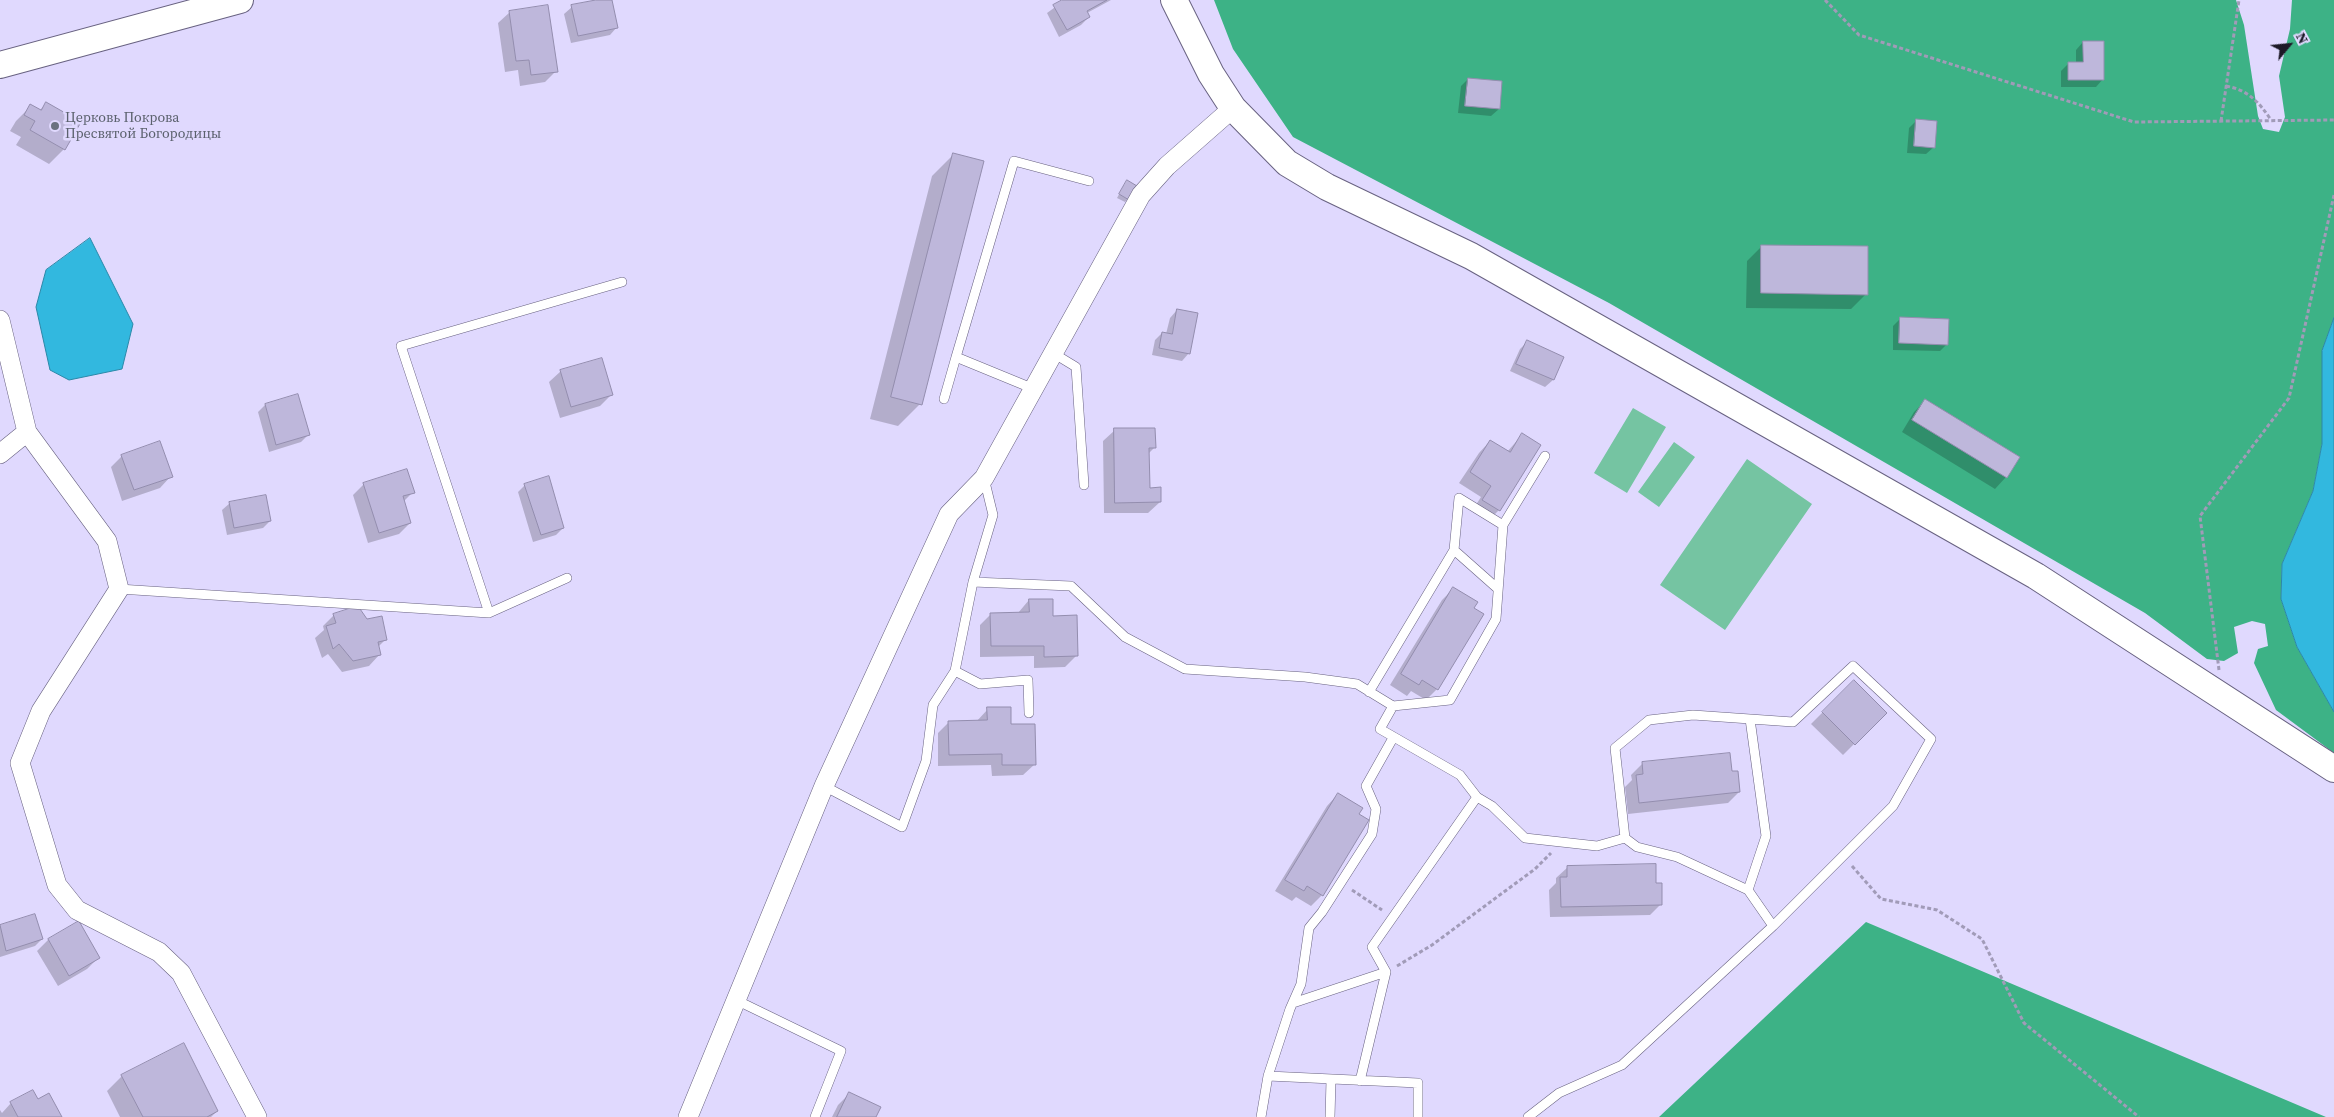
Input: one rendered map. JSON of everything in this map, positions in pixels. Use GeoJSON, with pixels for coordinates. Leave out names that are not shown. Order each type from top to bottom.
{"type":"FeatureCollection","features":[{"type":"Feature","properties":{"kind":"main road"},"geometry":{"type":"LineString","coordinates":[[0,65],[240,0]]}},
{"type":"Feature","properties":{"kind":"main road"},"geometry":{"type":"LineString","coordinates":[[1174,0],[1211,74],[1233,108],[1287,163],[1326,187],[1471,256],[1628,343],[2036,576],[2334,769]]}},
{"type":"Feature","properties":{"kind":"street"},"geometry":{"type":"LineString","coordinates":[[688,1117],[824,786],[949,514],[984,478],[1141,196],[1167,166],[1233,108]]}},
{"type":"Feature","properties":{"kind":"street"},"geometry":{"type":"LineString","coordinates":[[0,320],[27,432],[107,541],[119,589],[41,711],[20,763],[57,885],[77,910],[159,952],[181,973],[257,1117]]}},
{"type":"Feature","properties":{"kind":"street"},"geometry":{"type":"LineString","coordinates":[[0,454],[27,432]]}},
{"type":"Feature","properties":{"kind":"lane"},"geometry":{"type":"LineString","coordinates":[[944,398],[1014,161],[1089,181]]}},
{"type":"Feature","properties":{"kind":"lane"},"geometry":{"type":"LineString","coordinates":[[489,613],[400,346],[622,282]]}},
{"type":"Feature","properties":{"kind":"lane"},"geometry":{"type":"LineString","coordinates":[[1053,353],[1076,367],[1084,485]]}},
{"type":"Feature","properties":{"kind":"lane"},"geometry":{"type":"LineString","coordinates":[[956,357],[1034,389]]}},
{"type":"Feature","properties":{"kind":"lane"},"geometry":{"type":"LineString","coordinates":[[973,582],[1071,586],[1125,636],[1185,669],[1305,677],[1357,684],[1392,706],[1450,700],[1496,619],[1503,525],[1545,456]]}},
{"type":"Feature","properties":{"kind":"lane"},"geometry":{"type":"LineString","coordinates":[[824,786],[902,827],[926,761],[933,705],[955,671],[973,582],[993,515],[984,478]]}},
{"type":"Feature","properties":{"kind":"lane"},"geometry":{"type":"LineString","coordinates":[[1369,692],[1454,550],[1459,498],[1503,525]]}},
{"type":"Feature","properties":{"kind":"lane"},"geometry":{"type":"LineString","coordinates":[[1454,550],[1498,589]]}},
{"type":"Feature","properties":{"kind":"lane"},"geometry":{"type":"LineString","coordinates":[[119,589],[489,613],[567,578]]}},
{"type":"Feature","properties":{"kind":"lane"},"geometry":{"type":"LineString","coordinates":[[1528,1117],[1559,1093],[1622,1065],[1773,926],[1893,806],[1931,739],[1853,666],[1793,722],[1693,715],[1649,720],[1615,748],[1625,838],[1637,847],[1677,857],[1748,890],[1773,926]]}},
{"type":"Feature","properties":{"kind":"lane"},"geometry":{"type":"LineString","coordinates":[[955,671],[980,684],[1028,680],[1029,713]]}},
{"type":"Feature","properties":{"kind":"lane"},"geometry":{"type":"LineString","coordinates":[[1392,706],[1380,729],[1460,775],[1477,797],[1492,806],[1526,838],[1597,846],[1625,838]]}},
{"type":"Feature","properties":{"kind":"lane"},"geometry":{"type":"LineString","coordinates":[[1748,890],[1766,836],[1750,719]]}},
{"type":"Feature","properties":{"kind":"lane"},"geometry":{"type":"LineString","coordinates":[[1261,1117],[1268,1076],[1301,984],[1309,928],[1372,834],[1376,808],[1366,786],[1393,738]]}},
{"type":"Feature","properties":{"kind":"lane"},"geometry":{"type":"LineString","coordinates":[[1360,1081],[1386,972],[1372,947],[1477,797]]}},
{"type":"Feature","properties":{"kind":"lane"},"geometry":{"type":"LineString","coordinates":[[1293,1002],[1386,972]]}},
{"type":"Feature","properties":{"kind":"lane"},"geometry":{"type":"LineString","coordinates":[[736,1000],[841,1051],[815,1117]]}},
{"type":"Feature","properties":{"kind":"lane"},"geometry":{"type":"LineString","coordinates":[[1268,1076],[1418,1083],[1418,1117]]}},
{"type":"Feature","properties":{"kind":"lane"},"geometry":{"type":"LineString","coordinates":[[1330,1117],[1331,1080]]}},
{"type":"Feature","properties":{"kind":"path"},"geometry":{"type":"LineString","coordinates":[[1825,0],[1859,35],[2134,122],[2334,120]]}},
{"type":"Feature","properties":{"kind":"path"},"geometry":{"type":"LineString","coordinates":[[2221,121],[2239,0]]}},
{"type":"Feature","properties":{"kind":"path"},"geometry":{"type":"LineString","coordinates":[[2226,86],[2238,88],[2259,102],[2271,120]]}},
{"type":"Feature","properties":{"kind":"path"},"geometry":{"type":"LineString","coordinates":[[2223,698],[2200,516],[2289,398],[2334,195]]}},
{"type":"Feature","properties":{"kind":"path"},"geometry":{"type":"LineString","coordinates":[[1386,972],[1432,945],[1535,869],[1562,842]]}},
{"type":"Feature","properties":{"kind":"path"},"geometry":{"type":"LineString","coordinates":[[1844,856],[1881,899],[1937,910],[1982,940],[2024,1022],[2139,1117]]}},
{"type":"Feature","properties":{"kind":"path"},"geometry":{"type":"LineString","coordinates":[[1341,882],[1392,918]]}},
{"type":"Feature","properties":{"kind":"green space"},"geometry":{"type":"Polygon","coordinates":[[[1214,0],[2236,0],[2244,25],[2258,116],[2263,129],[2279,132],[2285,117],[2279,76],[2290,29],[2292,0],[2334,0],[2334,318],[2322,351],[2322,444],[2313,491],[2282,564],[2281,599],[2297,647],[2334,712],[2334,753],[2276,710],[2254,663],[2258,649],[2268,646],[2265,624],[2252,621],[2234,627],[2238,653],[2224,661],[2207,659],[2145,613],[1609,303],[1293,137],[1233,49],[1214,0]]]}},
{"type":"Feature","properties":{"kind":"green space"},"geometry":{"type":"Polygon","coordinates":[[[1633,408],[1666,427],[1627,493],[1594,473],[1633,408]]]}},
{"type":"Feature","properties":{"kind":"green space"},"geometry":{"type":"Polygon","coordinates":[[[1674,442],[1695,457],[1659,507],[1638,492],[1674,442]]]}},
{"type":"Feature","properties":{"kind":"green space"},"geometry":{"type":"Polygon","coordinates":[[[1747,459],[1812,504],[1725,630],[1660,585],[1747,459]]]}},
{"type":"Feature","properties":{"kind":"green space"},"geometry":{"type":"Polygon","coordinates":[[[1866,922],[2326,1117],[1659,1117],[1866,922]]]}},
{"type":"Feature","properties":{"kind":"water"},"geometry":{"type":"Polygon","coordinates":[[[90,238],[133,324],[122,369],[69,380],[50,370],[36,307],[46,270],[90,238]]]}},
{"type":"Feature","properties":{"kind":"water"},"geometry":{"type":"Polygon","coordinates":[[[2334,318],[2334,712],[2297,647],[2281,599],[2282,564],[2313,491],[2322,444],[2322,351],[2334,318]]]}},
{"type":"Feature","properties":{"kind":"building"},"geometry":{"type":"Polygon","coordinates":[[[596,0],[612,0],[618,28],[578,36],[571,5],[596,0]]]}},
{"type":"Feature","properties":{"kind":"building"},"geometry":{"type":"Polygon","coordinates":[[[1062,0],[1107,0],[1087,11],[1090,17],[1067,30],[1053,5],[1062,0]]]}},
{"type":"Feature","properties":{"kind":"building"},"geometry":{"type":"Polygon","coordinates":[[[548,5],[558,72],[531,75],[529,60],[516,61],[509,11],[548,5]]]}},
{"type":"Feature","properties":{"kind":"building"},"geometry":{"type":"Polygon","coordinates":[[[2083,41],[2104,41],[2104,80],[2068,80],[2068,62],[2083,62],[2083,41]]]}},
{"type":"Feature","properties":{"kind":"building"},"geometry":{"type":"Polygon","coordinates":[[[1468,78],[1502,81],[1500,109],[1465,106],[1468,78]]]}},
{"type":"Feature","properties":{"kind":"building","name":"Церковь Покрова Пресвятой Богородицы"},"geometry":{"type":"Polygon","coordinates":[[[46,102],[81,122],[65,150],[30,130],[35,121],[24,115],[30,104],[41,110],[46,102]]]}},
{"type":"Feature","properties":{"kind":"building"},"geometry":{"type":"Polygon","coordinates":[[[1916,119],[1937,121],[1935,148],[1914,146],[1916,119]]]}},
{"type":"Feature","properties":{"kind":"building"},"geometry":{"type":"Polygon","coordinates":[[[953,153],[984,161],[922,405],[891,397],[953,153]]]}},
{"type":"Feature","properties":{"kind":"building"},"geometry":{"type":"Polygon","coordinates":[[[1127,180],[1137,186],[1129,200],[1119,194],[1127,180]]]}},
{"type":"Feature","properties":{"kind":"building"},"geometry":{"type":"Polygon","coordinates":[[[1761,245],[1868,246],[1868,295],[1761,293],[1761,245]]]}},
{"type":"Feature","properties":{"kind":"building"},"geometry":{"type":"Polygon","coordinates":[[[1177,309],[1198,313],[1190,354],[1159,348],[1162,332],[1172,334],[1177,309]]]}},
{"type":"Feature","properties":{"kind":"building"},"geometry":{"type":"Polygon","coordinates":[[[1900,317],[1949,319],[1948,345],[1899,343],[1900,317]]]}},
{"type":"Feature","properties":{"kind":"building"},"geometry":{"type":"Polygon","coordinates":[[[1527,340],[1564,357],[1554,380],[1516,364],[1527,340]]]}},
{"type":"Feature","properties":{"kind":"building"},"geometry":{"type":"Polygon","coordinates":[[[602,358],[613,395],[571,407],[560,370],[602,358]]]}},
{"type":"Feature","properties":{"kind":"building"},"geometry":{"type":"Polygon","coordinates":[[[298,394],[310,435],[276,445],[265,404],[298,394]]]}},
{"type":"Feature","properties":{"kind":"building"},"geometry":{"type":"Polygon","coordinates":[[[1925,399],[2020,457],[2007,478],[1912,420],[1925,399]]]}},
{"type":"Feature","properties":{"kind":"building"},"geometry":{"type":"Polygon","coordinates":[[[1114,428],[1155,428],[1156,448],[1149,448],[1150,488],[1161,487],[1161,502],[1115,503],[1114,428]]]}},
{"type":"Feature","properties":{"kind":"building"},"geometry":{"type":"Polygon","coordinates":[[[1522,433],[1541,445],[1500,511],[1482,500],[1491,486],[1470,472],[1490,440],[1510,452],[1522,433]]]}},
{"type":"Feature","properties":{"kind":"building"},"geometry":{"type":"Polygon","coordinates":[[[160,441],[173,477],[134,490],[121,455],[160,441]]]}},
{"type":"Feature","properties":{"kind":"building"},"geometry":{"type":"Polygon","coordinates":[[[407,469],[415,493],[403,496],[411,523],[379,533],[363,483],[407,469]]]}},
{"type":"Feature","properties":{"kind":"building"},"geometry":{"type":"Polygon","coordinates":[[[549,476],[564,528],[541,535],[524,484],[549,476]]]}},
{"type":"Feature","properties":{"kind":"building"},"geometry":{"type":"Polygon","coordinates":[[[266,495],[271,521],[234,528],[229,502],[266,495]]]}},
{"type":"Feature","properties":{"kind":"building"},"geometry":{"type":"Polygon","coordinates":[[[1453,587],[1478,602],[1474,608],[1484,614],[1438,690],[1422,680],[1419,685],[1401,674],[1453,587]]]}},
{"type":"Feature","properties":{"kind":"building"},"geometry":{"type":"Polygon","coordinates":[[[1029,599],[1053,599],[1053,616],[1077,615],[1078,656],[1044,657],[1044,646],[991,646],[990,613],[1029,612],[1029,599]]]}},
{"type":"Feature","properties":{"kind":"building"},"geometry":{"type":"Polygon","coordinates":[[[358,606],[367,619],[382,616],[387,640],[378,642],[381,655],[353,661],[339,644],[333,649],[326,626],[336,623],[333,614],[358,606]]]}},
{"type":"Feature","properties":{"kind":"building"},"geometry":{"type":"Polygon","coordinates":[[[1854,680],[1887,713],[1855,745],[1822,712],[1854,680]]]}},
{"type":"Feature","properties":{"kind":"building"},"geometry":{"type":"Polygon","coordinates":[[[987,707],[1011,707],[1011,724],[1035,724],[1036,765],[1002,765],[1002,754],[949,755],[948,721],[987,720],[987,707]]]}},
{"type":"Feature","properties":{"kind":"building"},"geometry":{"type":"Polygon","coordinates":[[[1730,753],[1732,771],[1738,771],[1740,792],[1639,803],[1636,775],[1643,774],[1642,762],[1730,753]]]}},
{"type":"Feature","properties":{"kind":"building"},"geometry":{"type":"Polygon","coordinates":[[[1338,793],[1363,808],[1359,814],[1369,820],[1323,896],[1307,886],[1304,891],[1285,880],[1338,793]]]}},
{"type":"Feature","properties":{"kind":"building"},"geometry":{"type":"Polygon","coordinates":[[[1656,864],[1656,883],[1662,883],[1662,905],[1561,907],[1560,877],[1567,877],[1567,866],[1656,864]]]}},
{"type":"Feature","properties":{"kind":"building"},"geometry":{"type":"Polygon","coordinates":[[[35,914],[43,939],[6,951],[0,925],[35,914]]]}},
{"type":"Feature","properties":{"kind":"building"},"geometry":{"type":"Polygon","coordinates":[[[79,921],[100,958],[69,976],[48,939],[79,921]]]}},
{"type":"Feature","properties":{"kind":"building"},"geometry":{"type":"Polygon","coordinates":[[[184,1043],[218,1111],[207,1117],[143,1117],[121,1075],[184,1043]]]}},
{"type":"Feature","properties":{"kind":"building"},"geometry":{"type":"Polygon","coordinates":[[[33,1090],[38,1099],[49,1093],[62,1117],[18,1117],[10,1102],[33,1090]]]}},
{"type":"Feature","properties":{"kind":"building"},"geometry":{"type":"Polygon","coordinates":[[[849,1092],[881,1107],[876,1117],[837,1117],[849,1092]]]}},
{"type":"Feature","properties":{"kind":"place","name":"Церковь Покрова Пресвятой Богородицы"},"geometry":{"type":"Point","coordinates":[55,126]}}]}
